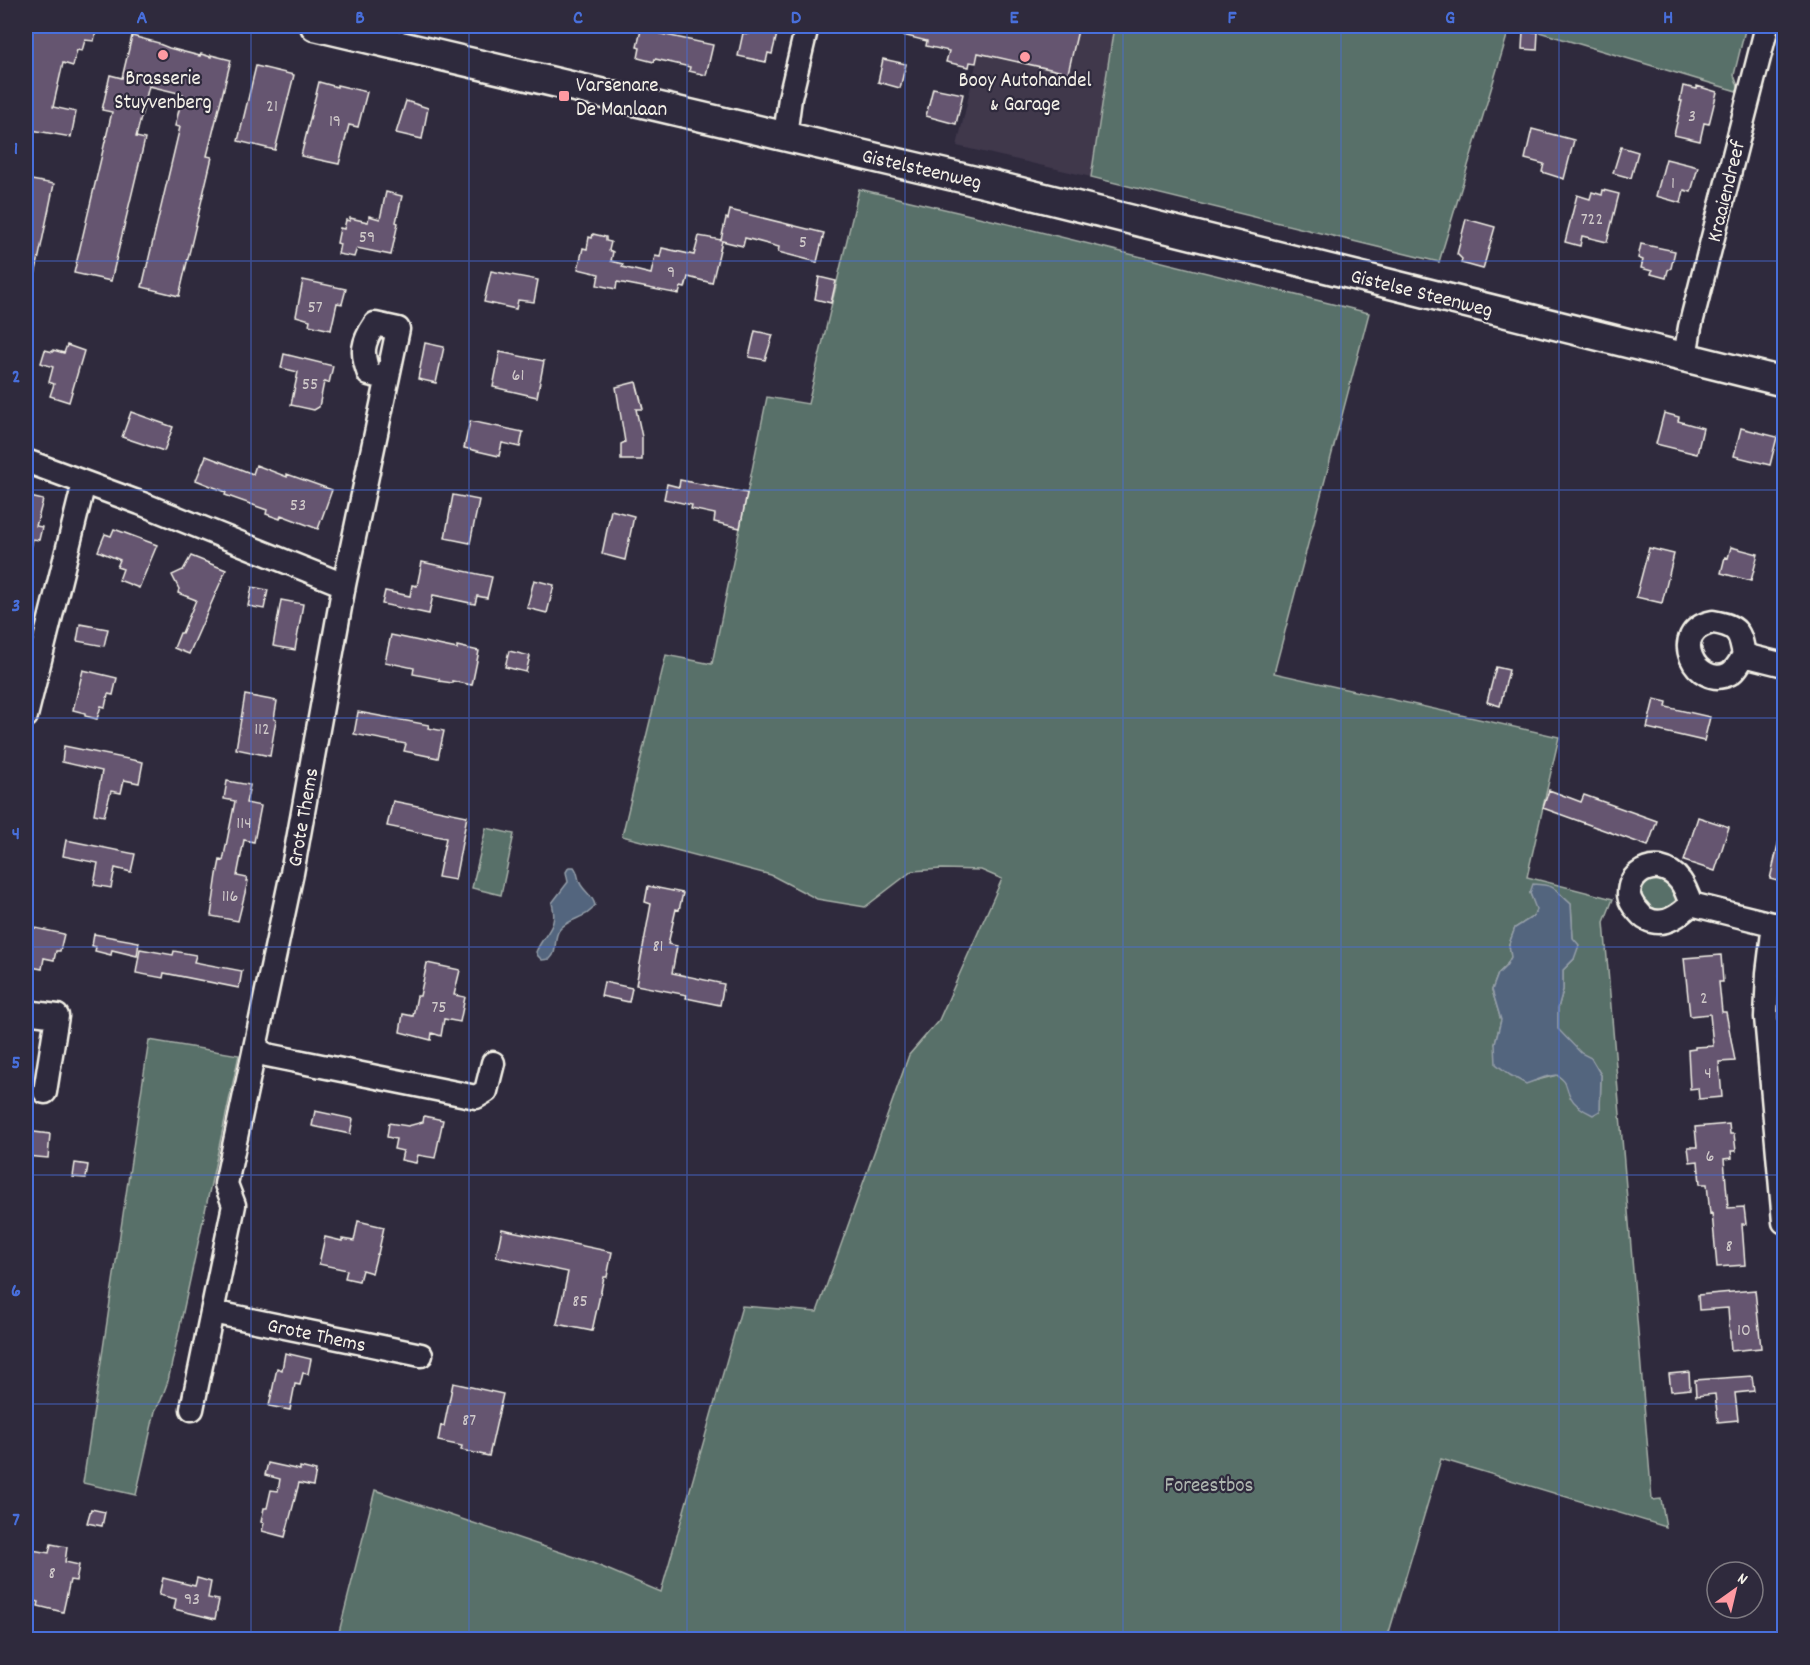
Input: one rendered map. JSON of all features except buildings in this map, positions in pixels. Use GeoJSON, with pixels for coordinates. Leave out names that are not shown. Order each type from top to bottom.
{"type":"FeatureCollection","features":[{"type":"Feature","properties":{"kind":"main road","name":"Gistelsteenweg"},"geometry":{"type":"LineString","coordinates":[[318,26],[1059,201]]}},
{"type":"Feature","properties":{"kind":"main road","name":"Gistelse Steenweg"},"geometry":{"type":"LineString","coordinates":[[1059,201],[1785,382]]}},
{"type":"Feature","properties":{"kind":"street"},"geometry":{"type":"LineString","coordinates":[[785,136],[790,98],[807,26]]}},
{"type":"Feature","properties":{"kind":"street","name":"Kraaiendreef"},"geometry":{"type":"LineString","coordinates":[[1685,357],[1690,327],[1767,26]]}},
{"type":"Feature","properties":{"kind":"street","name":"Grote Thems"},"geometry":{"type":"LineString","coordinates":[[192,1409],[234,1205],[226,1184],[292,873],[344,585],[387,378]]}},
{"type":"Feature","properties":{"kind":"street"},"geometry":{"type":"LineString","coordinates":[[26,461],[140,503],[344,585]]}},
{"type":"Feature","properties":{"kind":"street"},"geometry":{"type":"LineString","coordinates":[[26,717],[84,483]]}},
{"type":"Feature","properties":{"kind":"street"},"geometry":{"type":"LineString","coordinates":[[1744,655],[1785,665]]}},
{"type":"Feature","properties":{"kind":"street"},"geometry":{"type":"LineString","coordinates":[[1691,904],[1779,926],[1768,973],[1766,1017],[1785,1222]]}},
{"type":"Feature","properties":{"kind":"street"},"geometry":{"type":"LineString","coordinates":[[26,1012],[57,1016],[45,1092]]}},
{"type":"Feature","properties":{"kind":"street"},"geometry":{"type":"LineString","coordinates":[[255,1048],[267,1055],[476,1097],[486,1091],[493,1063]]}},
{"type":"Feature","properties":{"kind":"street","name":"Grote Thems"},"geometry":{"type":"LineString","coordinates":[[212,1312],[421,1355]]}},
{"type":"Feature","properties":{"kind":"shaded area"},"geometry":{"type":"Polygon","coordinates":[[[985,26],[1114,26],[1091,177],[957,146],[985,26]]]}},
{"type":"Feature","properties":{"kind":"green space"},"geometry":{"type":"Polygon","coordinates":[[[1114,26],[1510,26],[1439,262],[1091,177],[1114,26]]]}},
{"type":"Feature","properties":{"kind":"green space"},"geometry":{"type":"Polygon","coordinates":[[[1519,26],[1746,26],[1734,75],[1740,92],[1519,26]]]}},
{"type":"Feature","properties":{"kind":"green space","name":"Foreestbos"},"geometry":{"type":"Polygon","coordinates":[[[859,189],[1369,313],[1274,673],[1559,737],[1527,877],[1613,899],[1604,922],[1652,1500],[1661,1499],[1666,1527],[1441,1459],[1387,1639],[337,1640],[375,1490],[590,1562],[661,1592],[742,1306],[817,1312],[909,1055],[939,1020],[1002,879],[981,870],[912,871],[865,907],[817,899],[771,875],[622,836],[666,655],[712,664],[767,397],[808,404],[859,189]],[[1530,893],[1537,909],[1534,916],[1515,928],[1509,944],[1511,957],[1498,974],[1492,990],[1501,1020],[1495,1044],[1526,1083],[1557,1075],[1566,1082],[1570,1097],[1600,1111],[1601,1075],[1591,1059],[1581,1054],[1558,1030],[1558,1008],[1563,990],[1563,970],[1574,959],[1571,904],[1561,895],[1530,893]]]}},
{"type":"Feature","properties":{"kind":"green space"},"geometry":{"type":"Polygon","coordinates":[[[486,828],[514,834],[501,895],[472,888],[486,828]]]}},
{"type":"Feature","properties":{"kind":"green space"},"geometry":{"type":"Polygon","coordinates":[[[1650,875],[1676,886],[1677,895],[1674,906],[1653,914],[1636,894],[1650,875]]]}},
{"type":"Feature","properties":{"kind":"green space"},"geometry":{"type":"Polygon","coordinates":[[[149,1040],[239,1055],[168,1381],[155,1411],[136,1495],[83,1483],[149,1040]]]}},
{"type":"Feature","properties":{"kind":"water"},"geometry":{"type":"Polygon","coordinates":[[[569,867],[576,869],[580,883],[595,905],[588,913],[560,929],[556,936],[553,956],[542,960],[536,952],[552,925],[554,912],[552,903],[568,882],[566,872],[569,867]]]}},
{"type":"Feature","properties":{"kind":"water"},"geometry":{"type":"Polygon","coordinates":[[[1533,884],[1551,887],[1571,904],[1573,938],[1579,945],[1574,959],[1563,970],[1558,1029],[1581,1053],[1591,1058],[1601,1075],[1600,1111],[1593,1115],[1574,1103],[1565,1082],[1557,1075],[1526,1084],[1496,1064],[1495,1044],[1501,1020],[1492,990],[1498,974],[1511,957],[1509,944],[1515,928],[1534,916],[1536,909],[1530,893],[1533,884]]]}},
{"type":"Feature","properties":{"kind":"place","name":"Brasserie Stuyvenberg"},"geometry":{"type":"Point","coordinates":[163,55]}},
{"type":"Feature","properties":{"kind":"place","name":"Booy Autohandel & Garage"},"geometry":{"type":"Point","coordinates":[1025,57]}},
{"type":"Feature","properties":{"kind":"place","name":"Varsenare De Manlaan"},"geometry":{"type":"Point","coordinates":[564,96]}}]}
